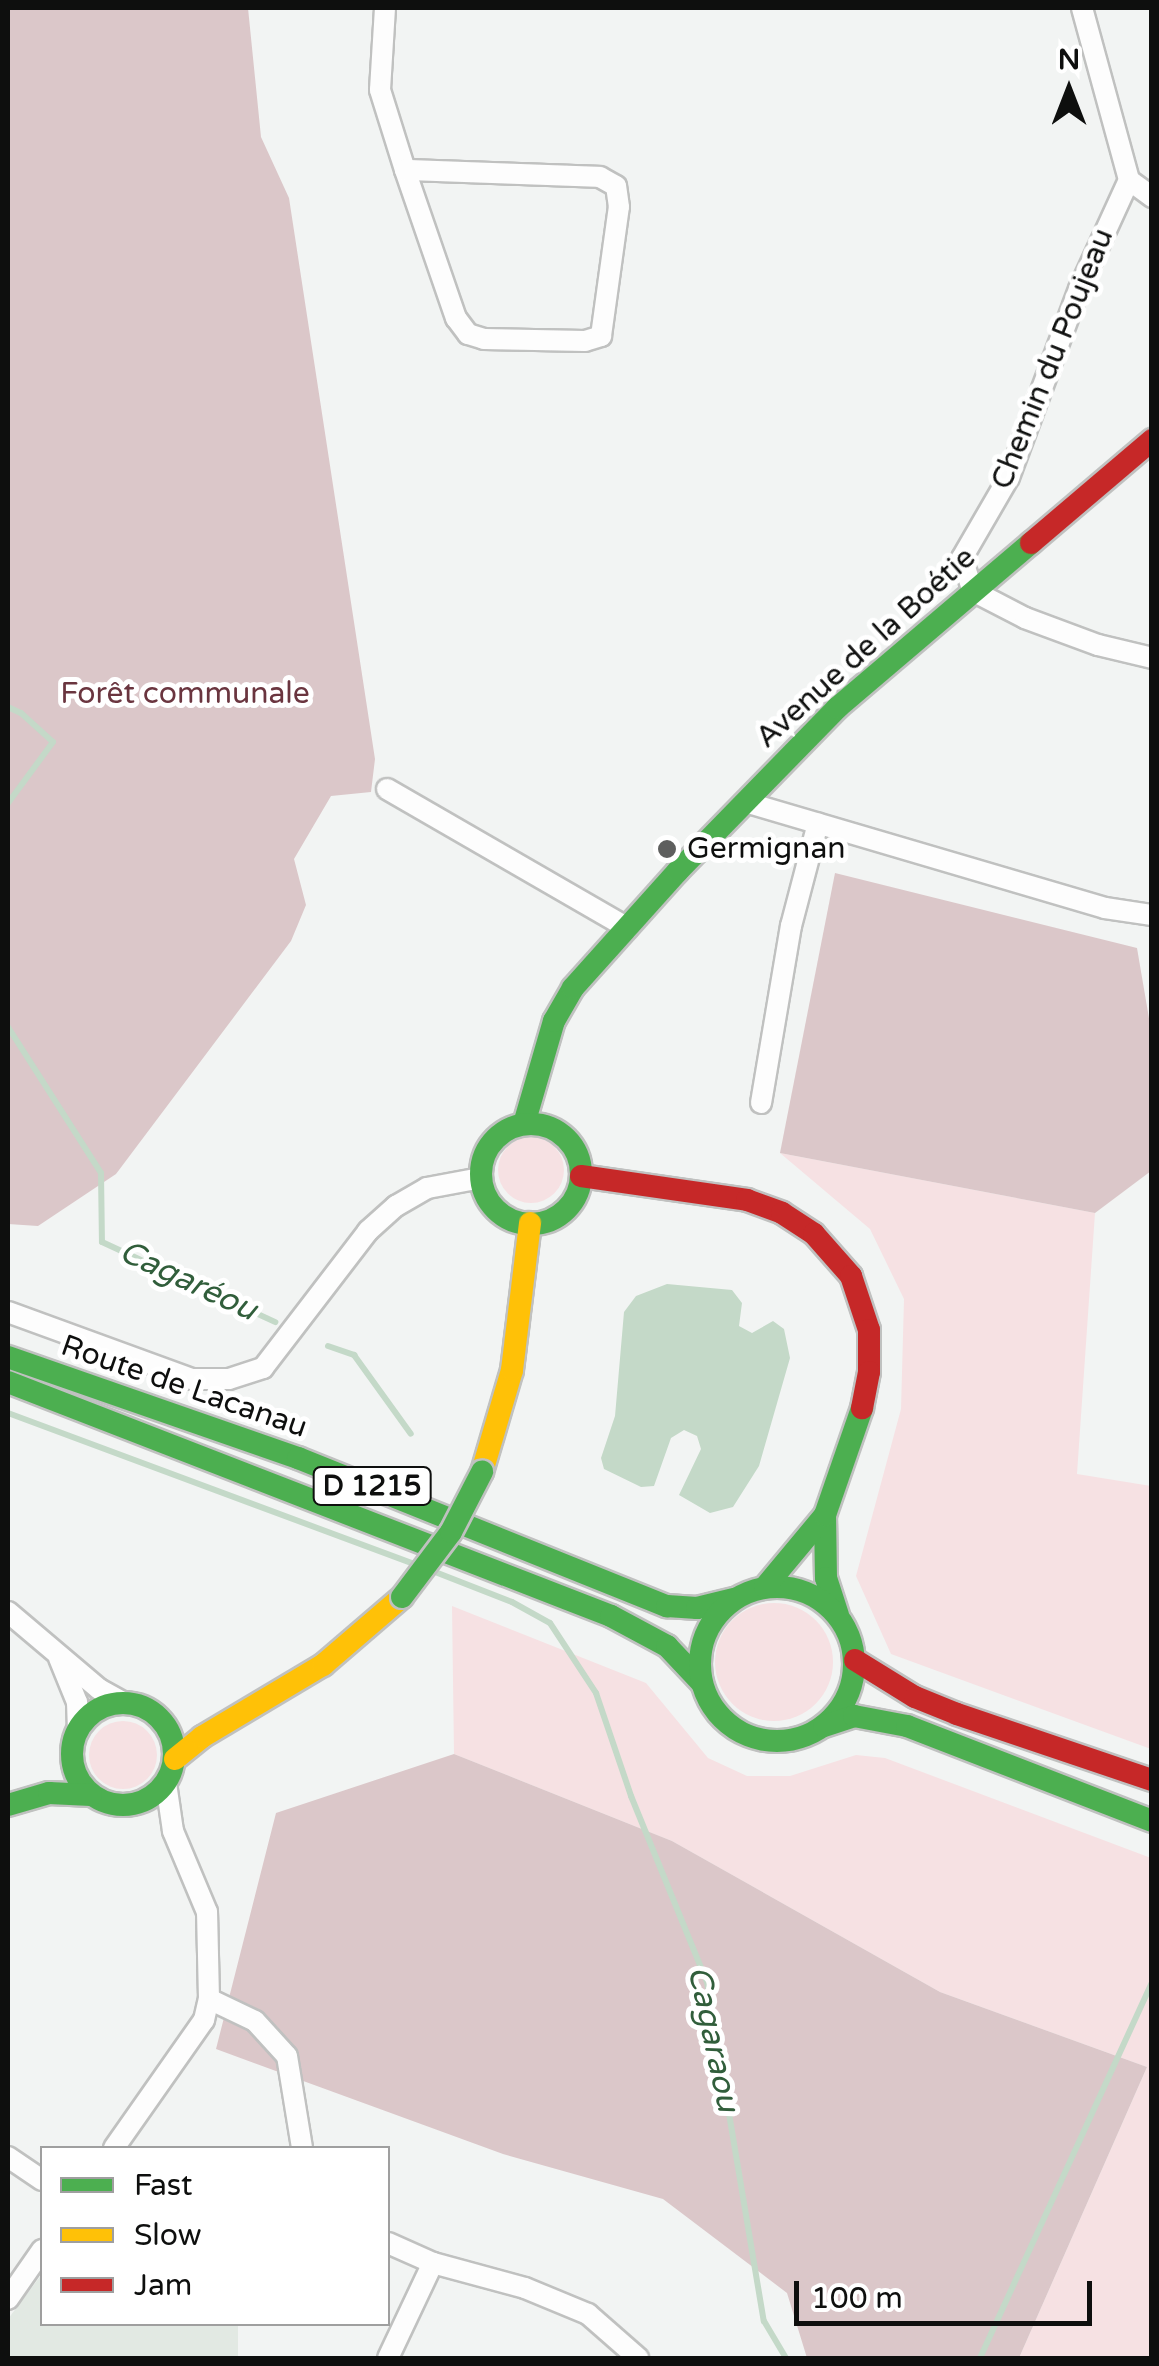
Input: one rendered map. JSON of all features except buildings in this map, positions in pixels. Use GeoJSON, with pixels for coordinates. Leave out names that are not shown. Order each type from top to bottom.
{"type":"FeatureCollection","features":[{"type":"Feature","properties":{"kind":"main road","name":"Avenue de la Boétie"},"geometry":{"type":"LineString","coordinates":[[524,1124],[554,1020],[573,988],[628,928],[836,708],[1152,440]]}},
{"type":"Feature","properties":{"kind":"main road"},"geometry":{"type":"LineString","coordinates":[[524,1124],[539,1124],[565,1137],[580,1161],[581,1176],[570,1204],[545,1222],[530,1224],[515,1221],[492,1205],[481,1178],[488,1149],[497,1137],[524,1124]]}},
{"type":"Feature","properties":{"kind":"main road"},"geometry":{"type":"LineString","coordinates":[[581,1176],[747,1200],[782,1213],[814,1234],[851,1276],[868,1330],[869,1372],[846,1462],[825,1515],[765,1588]]}},
{"type":"Feature","properties":{"kind":"main road"},"geometry":{"type":"LineString","coordinates":[[174,1758],[246,1708],[323,1665],[402,1597],[451,1532],[482,1472],[512,1370],[530,1224]]}},
{"type":"Feature","properties":{"kind":"main road","name":"Route de Lacanau"},"geometry":{"type":"LineString","coordinates":[[8,1357],[298,1458],[666,1606],[697,1608],[734,1599]]}},
{"type":"Feature","properties":{"kind":"main road","name":"Route de Lacanau"},"geometry":{"type":"LineString","coordinates":[[8,1382],[611,1616],[667,1646],[701,1682]]}},
{"type":"Feature","properties":{"kind":"main road"},"geometry":{"type":"LineString","coordinates":[[824,1726],[847,1696],[855,1660],[850,1636],[838,1615],[826,1578],[825,1515]]}},
{"type":"Feature","properties":{"kind":"main road"},"geometry":{"type":"LineString","coordinates":[[838,1615],[820,1599],[798,1589],[765,1588],[734,1599],[705,1632],[699,1657],[701,1682],[711,1706],[728,1725],[751,1737],[776,1742],[801,1738],[854,1716],[907,1726],[1152,1820]]}},
{"type":"Feature","properties":{"kind":"main road"},"geometry":{"type":"LineString","coordinates":[[855,1660],[901,1690],[956,1714],[1152,1780]]}},
{"type":"Feature","properties":{"kind":"main road"},"geometry":{"type":"LineString","coordinates":[[8,1802],[75,1738],[98,1709],[124,1703],[158,1716],[195,1716],[246,1708]]}},
{"type":"Feature","properties":{"kind":"main road"},"geometry":{"type":"LineString","coordinates":[[8,1802],[49,1793],[91,1795],[117,1805],[131,1805],[156,1794],[166,1784],[174,1758],[168,1728],[158,1716]]}},
{"type":"Feature","properties":{"kind":"main road"},"geometry":{"type":"LineString","coordinates":[[75,1738],[80,1782],[91,1795]]}},
{"type":"Feature","properties":{"kind":"street"},"geometry":{"type":"LineString","coordinates":[[385,8],[380,90],[405,170],[456,318],[468,334],[586,341],[601,336],[620,207],[616,186],[600,177],[405,170]]}},
{"type":"Feature","properties":{"kind":"street"},"geometry":{"type":"LineString","coordinates":[[1082,8],[1129,180],[1152,197]]}},
{"type":"Feature","properties":{"kind":"street","name":"Chemin du Poujeau"},"geometry":{"type":"LineString","coordinates":[[973,592],[962,558],[1009,477],[1079,289],[1129,180]]}},
{"type":"Feature","properties":{"kind":"street"},"geometry":{"type":"LineString","coordinates":[[973,592],[1044,625],[1152,658]]}},
{"type":"Feature","properties":{"kind":"street"},"geometry":{"type":"LineString","coordinates":[[388,789],[628,928]]}},
{"type":"Feature","properties":{"kind":"street"},"geometry":{"type":"LineString","coordinates":[[745,802],[1105,908],[1152,915]]}},
{"type":"Feature","properties":{"kind":"street"},"geometry":{"type":"LineString","coordinates":[[760,1103],[791,926],[818,823]]}},
{"type":"Feature","properties":{"kind":"street"},"geometry":{"type":"LineString","coordinates":[[8,1312],[192,1379],[229,1379],[263,1368],[368,1232],[396,1206],[427,1188],[481,1178]]}},
{"type":"Feature","properties":{"kind":"street"},"geometry":{"type":"LineString","coordinates":[[8,1612],[99,1689],[124,1703]]}},
{"type":"Feature","properties":{"kind":"street"},"geometry":{"type":"LineString","coordinates":[[46,1641],[74,1690],[75,1738]]}},
{"type":"Feature","properties":{"kind":"street"},"geometry":{"type":"LineString","coordinates":[[115,2146],[204,2020],[209,1999],[207,1912],[173,1831],[166,1784]]}},
{"type":"Feature","properties":{"kind":"street"},"geometry":{"type":"LineString","coordinates":[[209,1999],[254,2021],[287,2056],[302,2146]]}},
{"type":"Feature","properties":{"kind":"street"},"geometry":{"type":"LineString","coordinates":[[8,2157],[40,2179]]}},
{"type":"Feature","properties":{"kind":"street"},"geometry":{"type":"LineString","coordinates":[[390,2244],[433,2263],[525,2288],[588,2314],[638,2358]]}},
{"type":"Feature","properties":{"kind":"street"},"geometry":{"type":"LineString","coordinates":[[8,2299],[40,2253]]}},
{"type":"Feature","properties":{"kind":"street"},"geometry":{"type":"LineString","coordinates":[[388,2358],[433,2263]]}},
{"type":"Feature","properties":{"kind":"shaded area"},"geometry":{"type":"Polygon","coordinates":[[[531,1137],[555,1146],[564,1170],[555,1194],[531,1203],[507,1194],[498,1170],[507,1146],[531,1137]]]}},
{"type":"Feature","properties":{"kind":"shaded area"},"geometry":{"type":"Polygon","coordinates":[[[780,1153],[1095,1213],[1077,1474],[1151,1486],[1151,1749],[891,1654],[856,1576],[901,1409],[904,1299],[870,1229],[780,1153]]]}},
{"type":"Feature","properties":{"kind":"shaded area"},"geometry":{"type":"Polygon","coordinates":[[[667,1284],[732,1290],[742,1303],[739,1326],[752,1333],[773,1321],[784,1329],[790,1358],[759,1466],[733,1507],[710,1513],[679,1495],[701,1449],[697,1436],[684,1430],[671,1438],[654,1486],[641,1487],[604,1469],[601,1458],[615,1416],[624,1312],[636,1296],[667,1284]]]}},
{"type":"Feature","properties":{"kind":"shaded area"},"geometry":{"type":"Polygon","coordinates":[[[774,1603],[807,1613],[823,1629],[833,1662],[823,1695],[807,1711],[774,1721],[741,1711],[725,1695],[715,1662],[725,1629],[741,1613],[774,1603]]]}},
{"type":"Feature","properties":{"kind":"shaded area"},"geometry":{"type":"Polygon","coordinates":[[[452,1606],[646,1683],[708,1758],[747,1776],[790,1776],[856,1755],[885,1758],[1151,1858],[1151,2358],[1019,2358],[1147,2067],[940,1992],[672,1841],[454,1754],[452,1606]]]}},
{"type":"Feature","properties":{"kind":"shaded area"},"geometry":{"type":"Polygon","coordinates":[[[123,1721],[147,1731],[157,1755],[147,1779],[123,1789],[99,1779],[89,1755],[99,1731],[123,1721]]]}},
{"type":"Feature","properties":{"kind":"shaded area"},"geometry":{"type":"Polygon","coordinates":[[[40,2277],[40,2326],[238,2326],[238,2358],[8,2358],[8,2319],[40,2277]]]}},
{"type":"Feature","properties":{"kind":"green space","name":"Forêt communale"},"geometry":{"type":"Polygon","coordinates":[[[8,8],[248,8],[261,137],[289,198],[375,759],[371,792],[331,796],[294,859],[306,905],[291,941],[116,1174],[38,1226],[8,1224],[8,8]]]}},
{"type":"Feature","properties":{"kind":"green space"},"geometry":{"type":"Polygon","coordinates":[[[835,873],[1137,948],[1151,1030],[1151,1171],[1095,1213],[780,1153],[835,873]]]}},
{"type":"Feature","properties":{"kind":"green space"},"geometry":{"type":"Polygon","coordinates":[[[454,1754],[672,1841],[940,1992],[1147,2067],[1019,2358],[807,2358],[787,2293],[663,2199],[503,2154],[216,2049],[276,1813],[454,1754]]]}},
{"type":"Feature","properties":{"kind":"waterway","name":"Cagaréou"},"geometry":{"type":"LineString","coordinates":[[8,707],[21,713],[53,742],[8,803]]}},
{"type":"Feature","properties":{"kind":"waterway","name":"Cagaréou"},"geometry":{"type":"LineString","coordinates":[[8,1027],[101,1173],[102,1242],[275,1322]]}},
{"type":"Feature","properties":{"kind":"waterway","name":"Cagaréou"},"geometry":{"type":"LineString","coordinates":[[328,1346],[354,1355],[411,1434]]}},
{"type":"Feature","properties":{"kind":"waterway"},"geometry":{"type":"LineString","coordinates":[[8,1413],[414,1564]]}},
{"type":"Feature","properties":{"kind":"waterway","name":"Cagaraou"},"geometry":{"type":"LineString","coordinates":[[430,1570],[512,1602],[550,1623],[596,1693],[631,1796],[707,1982],[764,2321],[786,2358]]}},
{"type":"Feature","properties":{"kind":"waterway"},"geometry":{"type":"LineString","coordinates":[[980,2358],[1152,1983]]}},
{"type":"Feature","properties":{"kind":"traffic: fast"},"geometry":{"type":"LineString","coordinates":[[524,1124],[554,1021],[573,988],[678,871],[837,708],[1031,543]]}},
{"type":"Feature","properties":{"kind":"traffic: fast"},"geometry":{"type":"LineString","coordinates":[[531,1124],[550,1128],[566,1139],[577,1155],[581,1174],[577,1193],[566,1209],[550,1220],[531,1224],[512,1220],[496,1209],[485,1193],[481,1174],[485,1155],[496,1139],[512,1128],[531,1124]]}},
{"type":"Feature","properties":{"kind":"traffic: fast"},"geometry":{"type":"LineString","coordinates":[[8,1357],[298,1458],[667,1606],[697,1608],[734,1599]]}},
{"type":"Feature","properties":{"kind":"traffic: fast"},"geometry":{"type":"LineString","coordinates":[[8,1382],[611,1616],[667,1646],[701,1682]]}},
{"type":"Feature","properties":{"kind":"traffic: fast"},"geometry":{"type":"LineString","coordinates":[[765,1587],[825,1515],[862,1408]]}},
{"type":"Feature","properties":{"kind":"traffic: fast"},"geometry":{"type":"LineString","coordinates":[[402,1597],[451,1532],[482,1472]]}},
{"type":"Feature","properties":{"kind":"traffic: fast"},"geometry":{"type":"LineString","coordinates":[[825,1515],[826,1578],[838,1615]]}},
{"type":"Feature","properties":{"kind":"traffic: fast"},"geometry":{"type":"LineString","coordinates":[[777,1587],[807,1592],[832,1609],[849,1634],[854,1664],[849,1694],[832,1719],[807,1736],[777,1741],[747,1736],[722,1719],[705,1694],[700,1664],[705,1634],[722,1609],[747,1592],[777,1587]]}},
{"type":"Feature","properties":{"kind":"traffic: fast"},"geometry":{"type":"LineString","coordinates":[[123,1703],[143,1707],[159,1718],[170,1734],[174,1754],[170,1774],[159,1790],[143,1801],[123,1805],[103,1801],[87,1790],[76,1774],[72,1754],[76,1734],[87,1718],[103,1707],[123,1703]]}},
{"type":"Feature","properties":{"kind":"traffic: fast"},"geometry":{"type":"LineString","coordinates":[[824,1726],[854,1716],[907,1726],[1152,1821]]}},
{"type":"Feature","properties":{"kind":"traffic: fast"},"geometry":{"type":"LineString","coordinates":[[8,1805],[49,1793],[91,1795]]}},
{"type":"Feature","properties":{"kind":"traffic: slow"},"geometry":{"type":"LineString","coordinates":[[482,1472],[512,1370],[530,1223]]}},
{"type":"Feature","properties":{"kind":"traffic: slow"},"geometry":{"type":"LineString","coordinates":[[175,1759],[202,1737],[323,1665],[402,1597]]}},
{"type":"Feature","properties":{"kind":"traffic: jam"},"geometry":{"type":"LineString","coordinates":[[1031,543],[1152,440]]}},
{"type":"Feature","properties":{"kind":"traffic: jam"},"geometry":{"type":"LineString","coordinates":[[581,1176],[747,1200],[782,1213],[814,1234],[851,1276],[869,1330],[869,1372],[862,1408]]}},
{"type":"Feature","properties":{"kind":"traffic: jam"},"geometry":{"type":"LineString","coordinates":[[855,1660],[915,1697],[957,1714],[1152,1780]]}},
{"type":"Feature","properties":{"kind":"place","name":"Germignan"},"geometry":{"type":"Point","coordinates":[667,849]}}]}
